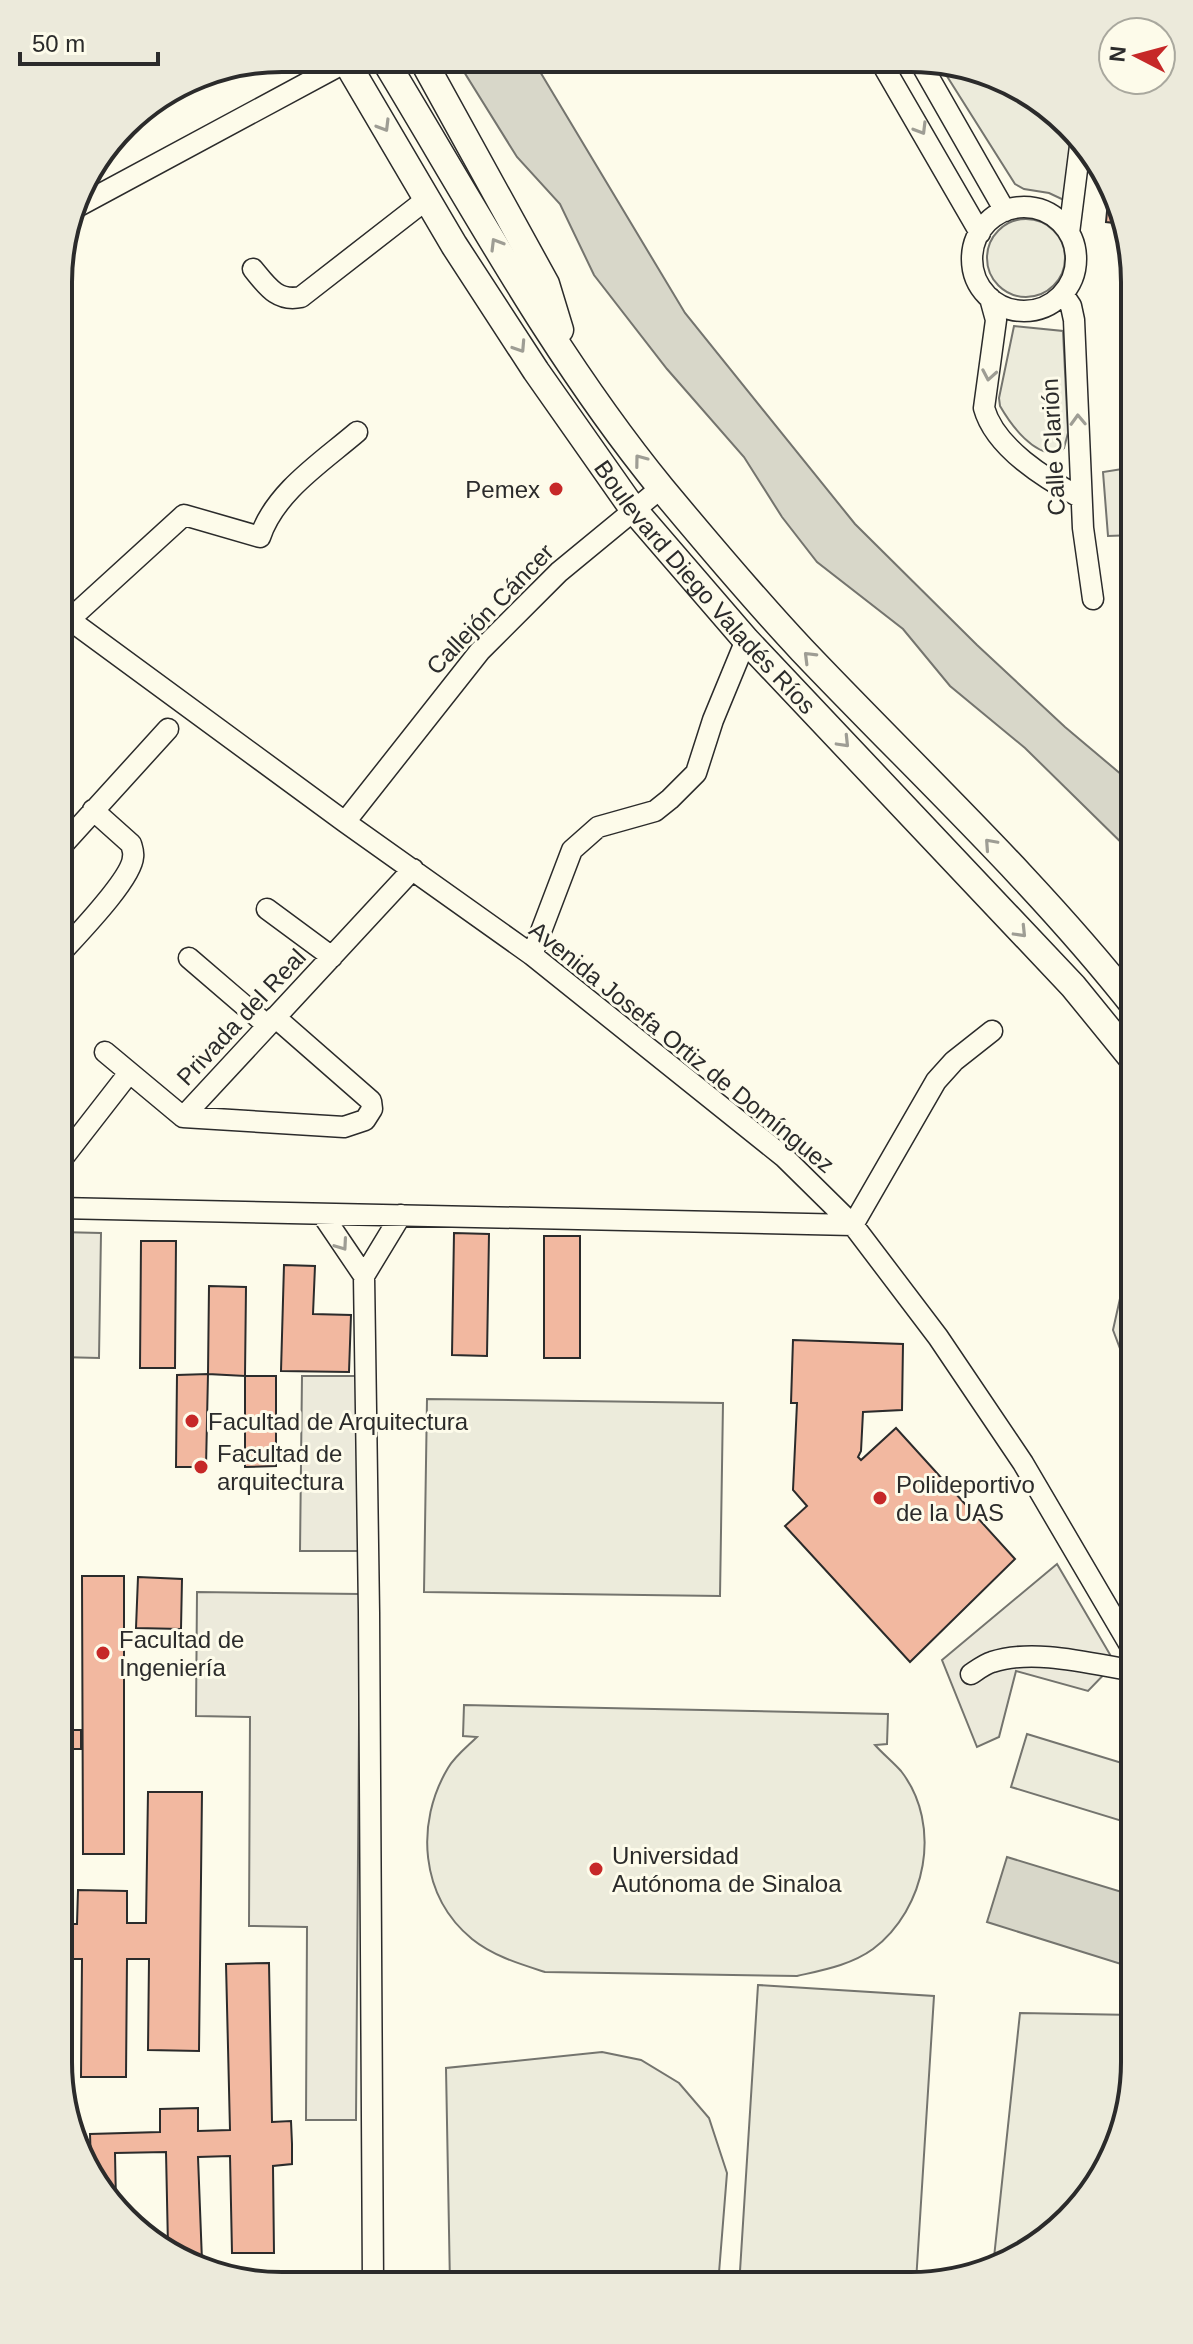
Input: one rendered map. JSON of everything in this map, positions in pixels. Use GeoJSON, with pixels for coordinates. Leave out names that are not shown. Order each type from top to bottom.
{"type":"FeatureCollection","features":[{"type":"Feature","properties":{"kind":"main road","name":"Boulevard Diego Valadés Ríos"},"geometry":{"type":"LineString","coordinates":[[352,72],[427,199],[536,371],[633,509],[746,640],[1073,986],[1121,1045]]}},
{"type":"Feature","properties":{"kind":"main road","name":"Boulevard Diego Valadés Ríos"},"geometry":{"type":"LineString","coordinates":[[392,72],[569,361],[661,488],[801,649],[945,794],[1121,991]]}},
{"type":"Feature","properties":{"kind":"main road"},"geometry":{"type":"LineString","coordinates":[[429,72],[546,284],[569,361]]}},
{"type":"Feature","properties":{"kind":"street"},"geometry":{"type":"LineString","coordinates":[[89,200],[323,72]]}},
{"type":"Feature","properties":{"kind":"street"},"geometry":{"type":"LineString","coordinates":[[887,72],[980,233]]}},
{"type":"Feature","properties":{"kind":"street"},"geometry":{"type":"LineString","coordinates":[[926,73],[1005,211]]}},
{"type":"Feature","properties":{"kind":"street"},"geometry":{"type":"LineString","coordinates":[[1069,233],[1079,156]]}},
{"type":"Feature","properties":{"kind":"street"},"geometry":{"type":"LineString","coordinates":[[253,269],[270,291],[283,298],[301,297],[427,199]]}},
{"type":"Feature","properties":{"kind":"street"},"geometry":{"type":"LineString","coordinates":[[1030,207],[1046,212],[1059,220],[1075,248],[1076,265],[1072,280],[1063,294],[1035,310],[1019,311],[999,305],[979,285],[974,270],[973,254],[980,233],[991,220],[1005,211],[1030,207]]}},
{"type":"Feature","properties":{"kind":"street","name":"Calle Clarión"},"geometry":{"type":"LineString","coordinates":[[1063,294],[1071,306],[1074,320],[1081,498],[1093,599]]}},
{"type":"Feature","properties":{"kind":"street"},"geometry":{"type":"LineString","coordinates":[[990,298],[996,320],[984,408],[988,422],[1045,478],[1081,498]]}},
{"type":"Feature","properties":{"kind":"street"},"geometry":{"type":"LineString","coordinates":[[72,610],[184,515],[260,537],[267,517],[295,485],[357,432]]}},
{"type":"Feature","properties":{"kind":"street","name":"Callejón Cáncer"},"geometry":{"type":"LineString","coordinates":[[345,822],[480,651],[559,572],[661,488]]}},
{"type":"Feature","properties":{"kind":"street","name":"Avenida Josefa Ortiz de Domínguez"},"geometry":{"type":"LineString","coordinates":[[72,621],[532,955],[784,1157],[853,1225],[938,1337],[1023,1463],[1121,1630]]}},
{"type":"Feature","properties":{"kind":"street"},"geometry":{"type":"LineString","coordinates":[[532,955],[572,850],[598,827],[655,811],[696,773],[713,720],[746,640]]}},
{"type":"Feature","properties":{"kind":"street"},"geometry":{"type":"LineString","coordinates":[[72,834],[168,729]]}},
{"type":"Feature","properties":{"kind":"street"},"geometry":{"type":"LineString","coordinates":[[72,940],[128,873],[134,858],[131,844],[93,810]]}},
{"type":"Feature","properties":{"kind":"street","name":"Privada del Real"},"geometry":{"type":"LineString","coordinates":[[183,1117],[413,869]]}},
{"type":"Feature","properties":{"kind":"street"},"geometry":{"type":"LineString","coordinates":[[267,909],[332,957]]}},
{"type":"Feature","properties":{"kind":"street"},"geometry":{"type":"LineString","coordinates":[[189,958],[271,1021]]}},
{"type":"Feature","properties":{"kind":"street","name":"Privada del Real"},"geometry":{"type":"LineString","coordinates":[[183,1117],[344,1127],[365,1120],[372,1109],[371,1101],[271,1021]]}},
{"type":"Feature","properties":{"kind":"street"},"geometry":{"type":"LineString","coordinates":[[72,1208],[853,1225],[936,1081],[954,1061],[992,1031]]}},
{"type":"Feature","properties":{"kind":"street"},"geometry":{"type":"LineString","coordinates":[[105,1052],[183,1117]]}},
{"type":"Feature","properties":{"kind":"street"},"geometry":{"type":"LineString","coordinates":[[72,1146],[129,1073]]}},
{"type":"Feature","properties":{"kind":"street"},"geometry":{"type":"LineString","coordinates":[[322,1214],[364,1276]]}},
{"type":"Feature","properties":{"kind":"street"},"geometry":{"type":"LineString","coordinates":[[373,2272],[364,1276],[401,1215]]}},
{"type":"Feature","properties":{"kind":"street"},"geometry":{"type":"LineString","coordinates":[[971,1674],[992,1662],[1021,1658],[1060,1658],[1121,1669]]}},
{"type":"Feature","properties":{"kind":"shaded area"},"geometry":{"type":"Polygon","coordinates":[[[464,72],[540,72],[685,313],[855,524],[977,645],[1121,774],[1121,842],[1025,748],[950,686],[903,629],[817,562],[782,517],[744,457],[667,369],[594,275],[560,204],[517,157],[464,72]]]}},
{"type":"Feature","properties":{"kind":"shaded area"},"geometry":{"type":"Polygon","coordinates":[[[946,75],[979,83],[1028,107],[1050,124],[1076,152],[1066,201],[1015,184],[946,75]]]}},
{"type":"Feature","properties":{"kind":"shaded area"},"geometry":{"type":"Polygon","coordinates":[[[1026,219],[1041,222],[1058,236],[1065,258],[1062,273],[1048,290],[1026,297],[1011,294],[994,280],[987,258],[990,243],[1004,226],[1026,219]]]}},
{"type":"Feature","properties":{"kind":"shaded area"},"geometry":{"type":"Polygon","coordinates":[[[1014,326],[1063,331],[1068,433],[1064,448],[1059,453],[1050,453],[1032,445],[1010,422],[1000,406],[1014,326]]]}},
{"type":"Feature","properties":{"kind":"shaded area"},"geometry":{"type":"Polygon","coordinates":[[[1121,469],[1121,536],[1108,536],[1103,472],[1121,469]]]}},
{"type":"Feature","properties":{"kind":"shaded area"},"geometry":{"type":"Polygon","coordinates":[[[72,1232],[101,1233],[99,1358],[72,1357],[72,1232]]]}},
{"type":"Feature","properties":{"kind":"shaded area"},"geometry":{"type":"Polygon","coordinates":[[[1121,1294],[1121,1351],[1113,1330],[1121,1294]]]}},
{"type":"Feature","properties":{"kind":"shaded area"},"geometry":{"type":"Polygon","coordinates":[[[302,1376],[359,1376],[360,1551],[300,1551],[302,1376]]]}},
{"type":"Feature","properties":{"kind":"shaded area"},"geometry":{"type":"Polygon","coordinates":[[[427,1399],[723,1403],[720,1596],[424,1592],[427,1399]]]}},
{"type":"Feature","properties":{"kind":"shaded area"},"geometry":{"type":"Polygon","coordinates":[[[1057,1564],[1115,1663],[1088,1691],[1016,1671],[999,1737],[977,1747],[942,1660],[1057,1564]]]}},
{"type":"Feature","properties":{"kind":"shaded area"},"geometry":{"type":"Polygon","coordinates":[[[197,1592],[360,1594],[356,2120],[306,2120],[307,1927],[249,1926],[250,1717],[196,1716],[197,1592]]]}},
{"type":"Feature","properties":{"kind":"shaded area"},"geometry":{"type":"Polygon","coordinates":[[[464,1705],[888,1714],[887,1744],[875,1745],[901,1771],[914,1793],[922,1816],[925,1841],[923,1865],[906,1912],[891,1932],[864,1955],[797,1976],[545,1972],[507,1959],[480,1945],[455,1922],[442,1902],[428,1858],[427,1835],[437,1789],[451,1764],[477,1737],[463,1736],[464,1705]]]}},
{"type":"Feature","properties":{"kind":"shaded area"},"geometry":{"type":"Polygon","coordinates":[[[1027,1734],[1121,1763],[1121,1821],[1011,1787],[1027,1734]]]}},
{"type":"Feature","properties":{"kind":"shaded area"},"geometry":{"type":"Polygon","coordinates":[[[1007,1857],[1121,1892],[1121,1964],[987,1922],[1007,1857]]]}},
{"type":"Feature","properties":{"kind":"shaded area"},"geometry":{"type":"Polygon","coordinates":[[[758,1985],[934,1996],[917,2272],[740,2271],[758,1985]]]}},
{"type":"Feature","properties":{"kind":"shaded area"},"geometry":{"type":"Polygon","coordinates":[[[1020,2013],[1121,2015],[1119,2090],[1114,2117],[1093,2167],[1078,2190],[1050,2220],[1028,2237],[994,2254],[1020,2013]]]}},
{"type":"Feature","properties":{"kind":"shaded area"},"geometry":{"type":"Polygon","coordinates":[[[602,2052],[641,2060],[679,2083],[709,2118],[727,2173],[719,2272],[450,2272],[446,2068],[602,2052]]]}},
{"type":"Feature","properties":{"kind":"building"},"geometry":{"type":"Polygon","coordinates":[[[1107,208],[1113,223],[1106,222],[1107,208]]]}},
{"type":"Feature","properties":{"kind":"building"},"geometry":{"type":"Polygon","coordinates":[[[454,1233],[489,1234],[487,1356],[452,1355],[454,1233]]]}},
{"type":"Feature","properties":{"kind":"building"},"geometry":{"type":"Polygon","coordinates":[[[544,1236],[580,1236],[580,1358],[544,1358],[544,1236]]]}},
{"type":"Feature","properties":{"kind":"building"},"geometry":{"type":"Polygon","coordinates":[[[141,1241],[176,1241],[175,1368],[140,1368],[141,1241]]]}},
{"type":"Feature","properties":{"kind":"building"},"geometry":{"type":"Polygon","coordinates":[[[284,1265],[315,1266],[313,1314],[351,1315],[349,1372],[281,1371],[284,1265]]]}},
{"type":"Feature","properties":{"kind":"building"},"geometry":{"type":"Polygon","coordinates":[[[209,1286],[246,1287],[245,1376],[208,1374],[209,1286]]]}},
{"type":"Feature","properties":{"kind":"building","name":"Polideportivo de la UAS"},"geometry":{"type":"Polygon","coordinates":[[[793,1340],[903,1344],[902,1410],[863,1412],[858,1457],[861,1460],[896,1428],[1015,1559],[910,1662],[785,1526],[807,1506],[793,1490],[797,1403],[791,1403],[793,1340]]]}},
{"type":"Feature","properties":{"kind":"building","name":"Facultad de Arquitectura"},"geometry":{"type":"Polygon","coordinates":[[[208,1374],[206,1467],[176,1467],[177,1375],[208,1374]]]}},
{"type":"Feature","properties":{"kind":"building"},"geometry":{"type":"Polygon","coordinates":[[[245,1376],[276,1376],[276,1466],[245,1467],[245,1376]]]}},
{"type":"Feature","properties":{"kind":"building","name":"Facultad de Ingeniería"},"geometry":{"type":"Polygon","coordinates":[[[82,1576],[124,1576],[124,1854],[83,1854],[82,1576]]]}},
{"type":"Feature","properties":{"kind":"building"},"geometry":{"type":"Polygon","coordinates":[[[138,1577],[182,1579],[181,1629],[136,1628],[138,1577]]]}},
{"type":"Feature","properties":{"kind":"building"},"geometry":{"type":"Polygon","coordinates":[[[72,1730],[81,1730],[81,1749],[72,1749],[72,1730]]]}},
{"type":"Feature","properties":{"kind":"building"},"geometry":{"type":"Polygon","coordinates":[[[148,1792],[202,1792],[199,2051],[148,2050],[149,1959],[127,1959],[126,2077],[81,2077],[82,1959],[72,1959],[72,1924],[77,1924],[78,1890],[127,1891],[127,1923],[146,1923],[148,1792]]]}},
{"type":"Feature","properties":{"kind":"building"},"geometry":{"type":"Polygon","coordinates":[[[269,1963],[272,2122],[291,2121],[292,2144],[292,2164],[273,2166],[274,2253],[232,2253],[230,2156],[198,2157],[202,2256],[168,2239],[166,2152],[115,2153],[116,2190],[90,2147],[90,2134],[160,2132],[160,2109],[198,2108],[198,2131],[230,2130],[226,1964],[269,1963]]]}},
{"type":"Feature","properties":{"kind":"place","name":"Pemex"},"geometry":{"type":"Point","coordinates":[556,489]}},
{"type":"Feature","properties":{"kind":"place","name":"Facultad de Arquitectura"},"geometry":{"type":"Point","coordinates":[192,1421]}},
{"type":"Feature","properties":{"kind":"place","name":"Facultad de arquitectura"},"geometry":{"type":"Point","coordinates":[201,1467]}},
{"type":"Feature","properties":{"kind":"place","name":"Polideportivo de la UAS"},"geometry":{"type":"Point","coordinates":[880,1498]}},
{"type":"Feature","properties":{"kind":"place","name":"Facultad de Ingeniería"},"geometry":{"type":"Point","coordinates":[103,1653]}},
{"type":"Feature","properties":{"kind":"place","name":"Universidad Autónoma de Sinaloa"},"geometry":{"type":"Point","coordinates":[596,1869]}}]}
